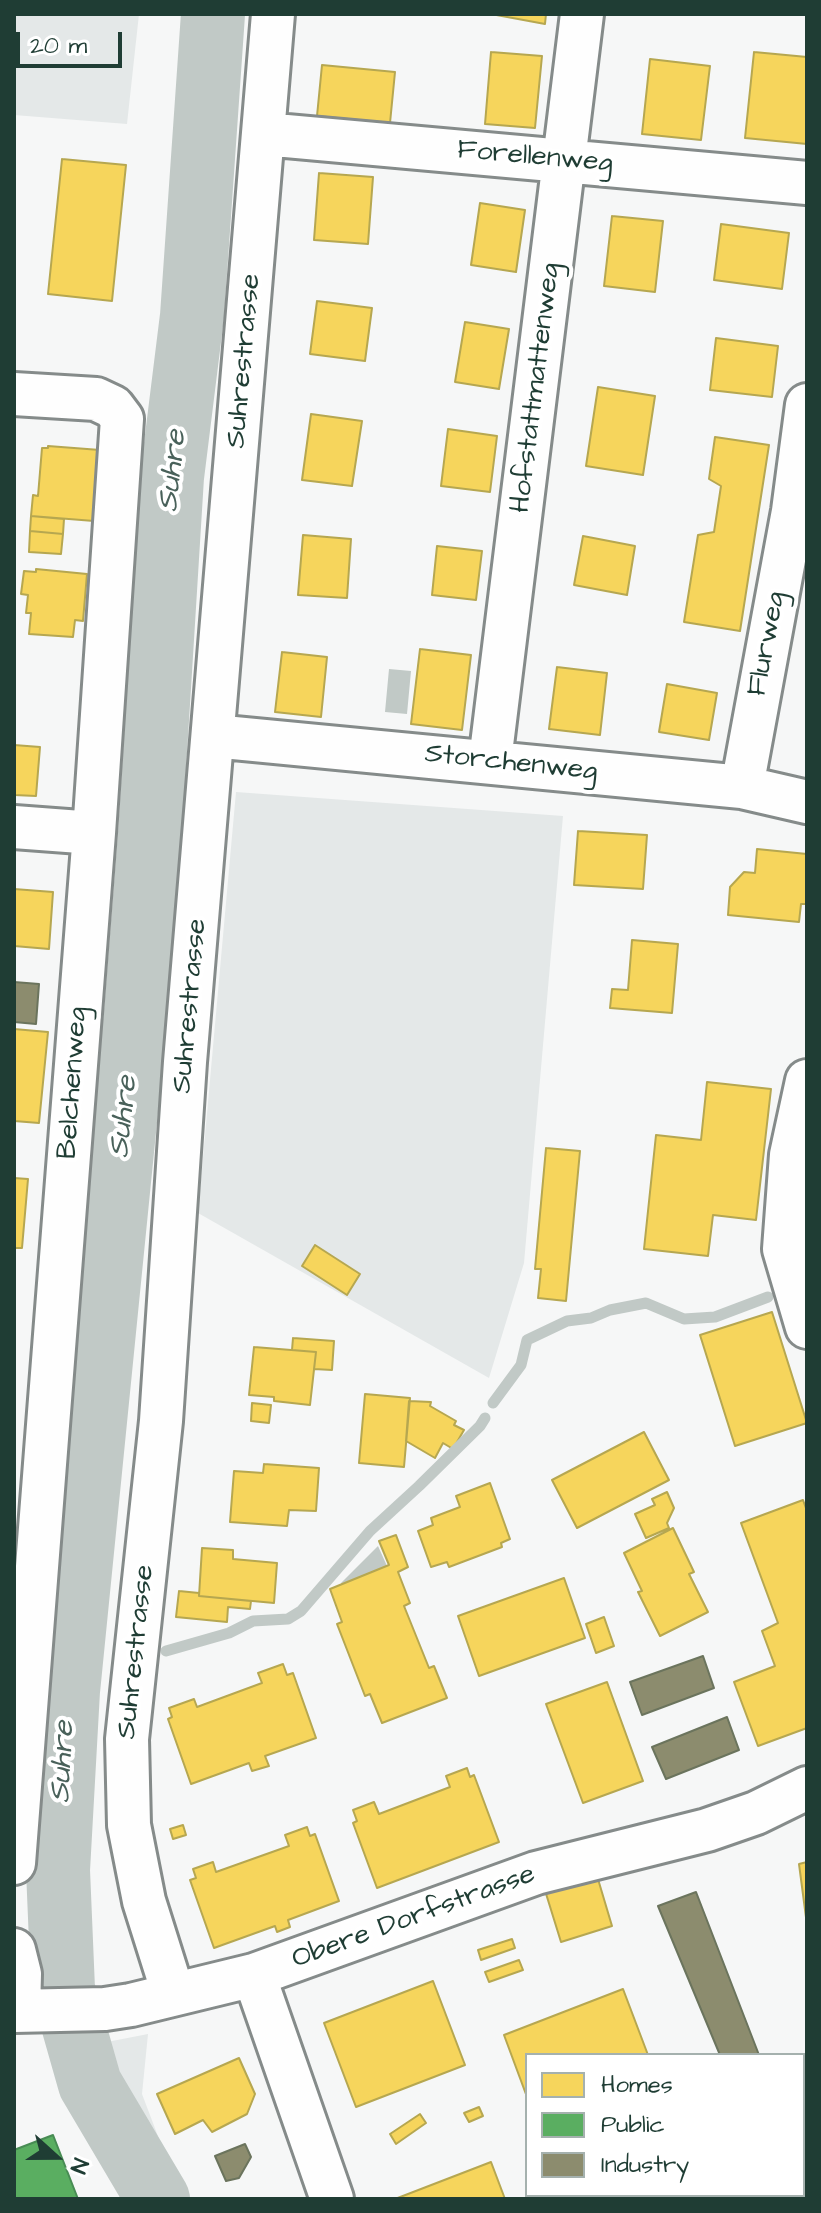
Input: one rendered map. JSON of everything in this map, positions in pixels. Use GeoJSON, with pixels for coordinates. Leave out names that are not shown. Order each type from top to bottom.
{"type":"FeatureCollection","features":[{"type":"Feature","properties":{"kind":"street","name":"Suhrestrasse"},"geometry":{"type":"LineString","coordinates":[[173,1993],[144,1901],[129,1825],[127,1739],[161,1421],[185,1062],[273,14]]}},
{"type":"Feature","properties":{"kind":"street","name":"Hofstattmattenweg"},"geometry":{"type":"LineString","coordinates":[[490,761],[582,14]]}},
{"type":"Feature","properties":{"kind":"street","name":"Forellenweg"},"geometry":{"type":"LineString","coordinates":[[264,134],[807,183]]}},
{"type":"Feature","properties":{"kind":"street","name":"Belchenweg"},"geometry":{"type":"LineString","coordinates":[[14,394],[96,399],[113,407],[122,419],[94,833],[14,1863]]}},
{"type":"Feature","properties":{"kind":"street","name":"Flurweg"},"geometry":{"type":"LineString","coordinates":[[742,787],[793,511],[807,405]]}},
{"type":"Feature","properties":{"kind":"street","name":"Storchenweg"},"geometry":{"type":"LineString","coordinates":[[213,736],[742,787],[807,802]]}},
{"type":"Feature","properties":{"kind":"street"},"geometry":{"type":"LineString","coordinates":[[14,827],[94,833]]}},
{"type":"Feature","properties":{"kind":"street"},"geometry":{"type":"LineString","coordinates":[[807,1081],[791,1155],[784,1249],[807,1327]]}},
{"type":"Feature","properties":{"kind":"street","name":"Obere Dorfstrasse"},"geometry":{"type":"LineString","coordinates":[[23,2011],[105,2009],[131,2005],[254,1975],[536,1873],[707,1830],[756,1813],[807,1788]]}},
{"type":"Feature","properties":{"kind":"street"},"geometry":{"type":"LineString","coordinates":[[14,1950],[20,1974],[23,2011]]}},
{"type":"Feature","properties":{"kind":"street"},"geometry":{"type":"LineString","coordinates":[[254,1975],[332,2199]]}},
{"type":"Feature","properties":{"kind":"shaded area"},"geometry":{"type":"Polygon","coordinates":[[[14,14],[139,14],[127,124],[14,115],[14,14]]]}},
{"type":"Feature","properties":{"kind":"shaded area"},"geometry":{"type":"Polygon","coordinates":[[[389,669],[411,671],[407,714],[385,712],[389,669]]]}},
{"type":"Feature","properties":{"kind":"shaded area"},"geometry":{"type":"Polygon","coordinates":[[[236,792],[563,816],[524,1263],[489,1378],[198,1213],[236,792]]]}},
{"type":"Feature","properties":{"kind":"shaded area"},"geometry":{"type":"Polygon","coordinates":[[[378,1546],[387,1566],[345,1591],[341,1583],[378,1546]]]}},
{"type":"Feature","properties":{"kind":"shaded area"},"geometry":{"type":"Polygon","coordinates":[[[148,2034],[142,2094],[164,2152],[191,2199],[123,2199],[65,2092],[52,2043],[107,2042],[148,2034]]]}},
{"type":"Feature","properties":{"kind":"building: Homes"},"geometry":{"type":"Polygon","coordinates":[[[491,14],[546,14],[545,24],[491,14]]]}},
{"type":"Feature","properties":{"kind":"building: Homes"},"geometry":{"type":"Polygon","coordinates":[[[491,52],[542,56],[535,128],[485,124],[491,52]]]}},
{"type":"Feature","properties":{"kind":"building: Homes"},"geometry":{"type":"Polygon","coordinates":[[[754,52],[807,57],[807,144],[745,138],[754,52]]]}},
{"type":"Feature","properties":{"kind":"building: Homes"},"geometry":{"type":"Polygon","coordinates":[[[650,59],[710,66],[701,140],[642,134],[650,59]]]}},
{"type":"Feature","properties":{"kind":"building: Homes"},"geometry":{"type":"Polygon","coordinates":[[[322,65],[395,72],[390,123],[317,116],[322,65]]]}},
{"type":"Feature","properties":{"kind":"building: Homes"},"geometry":{"type":"Polygon","coordinates":[[[62,159],[126,165],[112,301],[48,294],[62,159]]]}},
{"type":"Feature","properties":{"kind":"building: Homes"},"geometry":{"type":"Polygon","coordinates":[[[319,173],[373,177],[368,244],[314,240],[319,173]]]}},
{"type":"Feature","properties":{"kind":"building: Homes"},"geometry":{"type":"Polygon","coordinates":[[[480,203],[525,210],[516,272],[471,265],[480,203]]]}},
{"type":"Feature","properties":{"kind":"building: Homes"},"geometry":{"type":"Polygon","coordinates":[[[612,216],[663,221],[655,292],[604,286],[612,216]]]}},
{"type":"Feature","properties":{"kind":"building: Homes"},"geometry":{"type":"Polygon","coordinates":[[[721,224],[789,233],[782,289],[714,280],[721,224]]]}},
{"type":"Feature","properties":{"kind":"building: Homes"},"geometry":{"type":"Polygon","coordinates":[[[317,301],[372,308],[365,361],[310,354],[317,301]]]}},
{"type":"Feature","properties":{"kind":"building: Homes"},"geometry":{"type":"Polygon","coordinates":[[[465,322],[509,329],[499,389],[455,382],[465,322]]]}},
{"type":"Feature","properties":{"kind":"building: Homes"},"geometry":{"type":"Polygon","coordinates":[[[716,338],[778,346],[772,397],[710,390],[716,338]]]}},
{"type":"Feature","properties":{"kind":"building: Homes"},"geometry":{"type":"Polygon","coordinates":[[[598,387],[655,396],[643,475],[586,466],[598,387]]]}},
{"type":"Feature","properties":{"kind":"building: Homes"},"geometry":{"type":"Polygon","coordinates":[[[311,414],[362,421],[352,486],[302,480],[311,414]]]}},
{"type":"Feature","properties":{"kind":"building: Homes"},"geometry":{"type":"Polygon","coordinates":[[[448,429],[497,436],[490,492],[441,486],[448,429]]]}},
{"type":"Feature","properties":{"kind":"building: Homes"},"geometry":{"type":"Polygon","coordinates":[[[715,437],[769,445],[740,631],[684,622],[698,535],[714,532],[721,486],[709,479],[715,437]]]}},
{"type":"Feature","properties":{"kind":"building: Homes"},"geometry":{"type":"Polygon","coordinates":[[[42,448],[100,450],[94,521],[31,516],[33,495],[38,496],[42,448]]]}},
{"type":"Feature","properties":{"kind":"building: Homes"},"geometry":{"type":"Polygon","coordinates":[[[31,516],[64,519],[63,534],[30,531],[31,516]]]}},
{"type":"Feature","properties":{"kind":"building: Homes"},"geometry":{"type":"Polygon","coordinates":[[[30,531],[63,534],[61,554],[29,552],[30,531]]]}},
{"type":"Feature","properties":{"kind":"building: Homes"},"geometry":{"type":"Polygon","coordinates":[[[303,535],[351,539],[347,598],[298,595],[303,535]]]}},
{"type":"Feature","properties":{"kind":"building: Homes"},"geometry":{"type":"Polygon","coordinates":[[[583,536],[635,546],[627,595],[574,585],[583,536]]]}},
{"type":"Feature","properties":{"kind":"building: Homes"},"geometry":{"type":"Polygon","coordinates":[[[437,546],[482,551],[476,600],[432,595],[437,546]]]}},
{"type":"Feature","properties":{"kind":"building: Homes"},"geometry":{"type":"Polygon","coordinates":[[[36,569],[87,574],[83,621],[75,620],[73,637],[29,634],[31,613],[26,613],[28,595],[21,594],[24,571],[36,572],[36,569]]]}},
{"type":"Feature","properties":{"kind":"building: Homes"},"geometry":{"type":"Polygon","coordinates":[[[420,649],[471,655],[462,730],[411,724],[420,649]]]}},
{"type":"Feature","properties":{"kind":"building: Homes"},"geometry":{"type":"Polygon","coordinates":[[[282,652],[327,657],[321,717],[275,712],[282,652]]]}},
{"type":"Feature","properties":{"kind":"building: Homes"},"geometry":{"type":"Polygon","coordinates":[[[557,667],[607,673],[600,735],[549,729],[557,667]]]}},
{"type":"Feature","properties":{"kind":"building: Homes"},"geometry":{"type":"Polygon","coordinates":[[[667,684],[717,693],[709,740],[659,732],[667,684]]]}},
{"type":"Feature","properties":{"kind":"building: Homes"},"geometry":{"type":"Polygon","coordinates":[[[14,745],[40,747],[36,796],[14,795],[14,745]]]}},
{"type":"Feature","properties":{"kind":"building: Homes"},"geometry":{"type":"Polygon","coordinates":[[[578,831],[647,835],[643,889],[574,885],[578,831]]]}},
{"type":"Feature","properties":{"kind":"building: Homes"},"geometry":{"type":"Polygon","coordinates":[[[757,849],[807,854],[807,904],[801,904],[799,922],[728,915],[730,887],[744,872],[755,873],[757,849]]]}},
{"type":"Feature","properties":{"kind":"building: Homes"},"geometry":{"type":"Polygon","coordinates":[[[14,889],[53,892],[49,949],[14,946],[14,889]]]}},
{"type":"Feature","properties":{"kind":"building: Homes"},"geometry":{"type":"Polygon","coordinates":[[[632,940],[678,944],[672,1013],[610,1008],[612,989],[628,990],[632,940]]]}},
{"type":"Feature","properties":{"kind":"building: Homes"},"geometry":{"type":"Polygon","coordinates":[[[14,1029],[48,1032],[39,1123],[14,1121],[14,1029]]]}},
{"type":"Feature","properties":{"kind":"building: Homes"},"geometry":{"type":"Polygon","coordinates":[[[707,1082],[771,1089],[756,1220],[713,1215],[708,1256],[644,1249],[656,1135],[701,1140],[707,1082]]]}},
{"type":"Feature","properties":{"kind":"building: Homes"},"geometry":{"type":"Polygon","coordinates":[[[546,1148],[580,1151],[566,1301],[538,1298],[541,1269],[535,1269],[546,1148]]]}},
{"type":"Feature","properties":{"kind":"building: Homes"},"geometry":{"type":"Polygon","coordinates":[[[14,1178],[28,1179],[22,1248],[14,1248],[14,1178]]]}},
{"type":"Feature","properties":{"kind":"building: Homes"},"geometry":{"type":"Polygon","coordinates":[[[315,1245],[360,1274],[347,1295],[302,1266],[315,1245]]]}},
{"type":"Feature","properties":{"kind":"building: Homes"},"geometry":{"type":"Polygon","coordinates":[[[772,1312],[807,1423],[735,1446],[700,1335],[772,1312]]]}},
{"type":"Feature","properties":{"kind":"building: Homes"},"geometry":{"type":"Polygon","coordinates":[[[293,1338],[334,1341],[332,1370],[314,1369],[316,1352],[292,1350],[293,1338]]]}},
{"type":"Feature","properties":{"kind":"building: Homes"},"geometry":{"type":"Polygon","coordinates":[[[254,1347],[316,1352],[310,1405],[249,1395],[254,1347]]]}},
{"type":"Feature","properties":{"kind":"building: Homes"},"geometry":{"type":"Polygon","coordinates":[[[365,1394],[410,1398],[404,1467],[359,1463],[365,1394]]]}},
{"type":"Feature","properties":{"kind":"building: Homes"},"geometry":{"type":"Polygon","coordinates":[[[409,1401],[431,1402],[430,1406],[456,1421],[454,1425],[464,1430],[453,1449],[443,1443],[435,1458],[406,1441],[409,1401]]]}},
{"type":"Feature","properties":{"kind":"building: Homes"},"geometry":{"type":"Polygon","coordinates":[[[252,1403],[271,1405],[269,1423],[251,1421],[252,1403]]]}},
{"type":"Feature","properties":{"kind":"building: Homes"},"geometry":{"type":"Polygon","coordinates":[[[644,1432],[669,1480],[577,1528],[552,1480],[644,1432]]]}},
{"type":"Feature","properties":{"kind":"building: Homes"},"geometry":{"type":"Polygon","coordinates":[[[264,1464],[319,1468],[316,1511],[289,1510],[287,1526],[230,1522],[234,1471],[263,1473],[264,1464]]]}},
{"type":"Feature","properties":{"kind":"building: Homes"},"geometry":{"type":"Polygon","coordinates":[[[490,1483],[510,1539],[501,1543],[502,1547],[449,1567],[447,1562],[431,1567],[418,1531],[433,1525],[431,1518],[460,1507],[456,1496],[490,1483]]]}},
{"type":"Feature","properties":{"kind":"building: Homes"},"geometry":{"type":"Polygon","coordinates":[[[667,1492],[674,1508],[667,1523],[669,1528],[646,1538],[635,1514],[655,1505],[652,1499],[667,1492]]]}},
{"type":"Feature","properties":{"kind":"building: Homes"},"geometry":{"type":"Polygon","coordinates":[[[803,1500],[807,1511],[807,1728],[758,1746],[734,1682],[775,1666],[762,1631],[778,1623],[741,1523],[803,1500]]]}},
{"type":"Feature","properties":{"kind":"building: Homes"},"geometry":{"type":"Polygon","coordinates":[[[673,1528],[694,1572],[689,1574],[708,1612],[660,1636],[638,1592],[642,1591],[624,1553],[673,1528]]]}},
{"type":"Feature","properties":{"kind":"building: Homes"},"geometry":{"type":"Polygon","coordinates":[[[396,1535],[408,1567],[398,1572],[410,1603],[404,1606],[429,1668],[434,1666],[447,1698],[382,1723],[370,1694],[365,1696],[337,1624],[342,1622],[330,1589],[389,1565],[379,1541],[396,1535]]]}},
{"type":"Feature","properties":{"kind":"building: Homes"},"geometry":{"type":"Polygon","coordinates":[[[202,1548],[233,1550],[233,1559],[277,1563],[274,1603],[199,1596],[202,1548]]]}},
{"type":"Feature","properties":{"kind":"building: Homes"},"geometry":{"type":"Polygon","coordinates":[[[564,1578],[585,1638],[479,1676],[458,1616],[564,1578]]]}},
{"type":"Feature","properties":{"kind":"building: Homes"},"geometry":{"type":"Polygon","coordinates":[[[179,1591],[251,1601],[250,1609],[228,1607],[227,1622],[176,1617],[179,1591]]]}},
{"type":"Feature","properties":{"kind":"building: Homes"},"geometry":{"type":"Polygon","coordinates":[[[604,1617],[614,1646],[596,1653],[586,1624],[604,1617]]]}},
{"type":"Feature","properties":{"kind":"building: Homes"},"geometry":{"type":"Polygon","coordinates":[[[283,1664],[287,1675],[293,1673],[316,1738],[265,1756],[269,1766],[252,1771],[249,1763],[191,1784],[168,1719],[172,1717],[169,1708],[194,1699],[197,1707],[262,1683],[258,1673],[283,1664]]]}},
{"type":"Feature","properties":{"kind":"building: Homes"},"geometry":{"type":"Polygon","coordinates":[[[607,1682],[643,1781],[583,1803],[546,1704],[607,1682]]]}},
{"type":"Feature","properties":{"kind":"building: Homes"},"geometry":{"type":"Polygon","coordinates":[[[467,1768],[470,1777],[474,1775],[499,1842],[377,1888],[353,1823],[357,1821],[353,1810],[374,1802],[379,1814],[450,1787],[446,1776],[467,1768]]]}},
{"type":"Feature","properties":{"kind":"building: Homes"},"geometry":{"type":"Polygon","coordinates":[[[183,1825],[186,1835],[173,1839],[170,1829],[183,1825]]]}},
{"type":"Feature","properties":{"kind":"building: Homes"},"geometry":{"type":"Polygon","coordinates":[[[307,1827],[310,1836],[315,1834],[339,1901],[288,1920],[290,1927],[277,1932],[275,1926],[214,1948],[190,1880],[196,1878],[193,1869],[213,1862],[216,1872],[289,1846],[285,1835],[307,1827]]]}},
{"type":"Feature","properties":{"kind":"building: Homes"},"geometry":{"type":"Polygon","coordinates":[[[807,1862],[807,1925],[799,1864],[807,1862]]]}},
{"type":"Feature","properties":{"kind":"building: Homes"},"geometry":{"type":"Polygon","coordinates":[[[595,1869],[612,1926],[561,1942],[543,1884],[595,1869]]]}},
{"type":"Feature","properties":{"kind":"building: Homes"},"geometry":{"type":"Polygon","coordinates":[[[512,1939],[515,1948],[481,1960],[478,1950],[512,1939]]]}},
{"type":"Feature","properties":{"kind":"building: Homes"},"geometry":{"type":"Polygon","coordinates":[[[519,1960],[523,1970],[489,1982],[485,1972],[519,1960]]]}},
{"type":"Feature","properties":{"kind":"building: Homes"},"geometry":{"type":"Polygon","coordinates":[[[433,1981],[465,2065],[356,2107],[324,2023],[433,1981]]]}},
{"type":"Feature","properties":{"kind":"building: Homes"},"geometry":{"type":"Polygon","coordinates":[[[623,1989],[647,2053],[525,2053],[525,2092],[504,2035],[623,1989]]]}},
{"type":"Feature","properties":{"kind":"building: Homes"},"geometry":{"type":"Polygon","coordinates":[[[239,2058],[255,2094],[247,2114],[212,2132],[203,2120],[175,2134],[157,2094],[239,2058]]]}},
{"type":"Feature","properties":{"kind":"building: Homes"},"geometry":{"type":"Polygon","coordinates":[[[479,2107],[483,2116],[469,2122],[464,2113],[479,2107]]]}},
{"type":"Feature","properties":{"kind":"building: Homes"},"geometry":{"type":"Polygon","coordinates":[[[420,2114],[426,2123],[396,2144],[390,2134],[420,2114]]]}},
{"type":"Feature","properties":{"kind":"building: Homes"},"geometry":{"type":"Polygon","coordinates":[[[491,2162],[505,2199],[395,2199],[491,2162]]]}},
{"type":"Feature","properties":{"kind":"building: Homes"},"geometry":{"type":"Polygon","coordinates":[[[706,2197],[706,2199],[612,2199],[706,2197]]]}},
{"type":"Feature","properties":{"kind":"building: Public"},"geometry":{"type":"Polygon","coordinates":[[[53,2135],[78,2199],[14,2199],[14,2150],[53,2135]]]}},
{"type":"Feature","properties":{"kind":"building: Industry"},"geometry":{"type":"Polygon","coordinates":[[[14,982],[39,984],[36,1024],[14,1022],[14,982]]]}},
{"type":"Feature","properties":{"kind":"building: Industry"},"geometry":{"type":"Polygon","coordinates":[[[703,1656],[714,1688],[642,1715],[630,1682],[703,1656]]]}},
{"type":"Feature","properties":{"kind":"building: Industry"},"geometry":{"type":"Polygon","coordinates":[[[727,1717],[739,1750],[666,1779],[652,1747],[727,1717]]]}},
{"type":"Feature","properties":{"kind":"building: Industry"},"geometry":{"type":"Polygon","coordinates":[[[696,1892],[758,2053],[719,2053],[658,1906],[696,1892]]]}},
{"type":"Feature","properties":{"kind":"building: Industry"},"geometry":{"type":"Polygon","coordinates":[[[245,2144],[251,2157],[239,2178],[226,2181],[215,2156],[245,2144]]]}},
{"type":"Feature","properties":{"kind":"waterway","name":"Suhre"},"geometry":{"type":"LineString","coordinates":[[158,2199],[90,2084],[63,1989],[58,1870],[68,1691],[136,1011],[172,477],[192,316],[213,14]]}},
{"type":"Feature","properties":{"kind":"waterway"},"geometry":{"type":"LineString","coordinates":[[493,1403],[521,1365],[527,1340],[567,1321],[591,1318],[610,1310],[646,1303],[684,1319],[715,1317],[768,1297]]}},
{"type":"Feature","properties":{"kind":"waterway"},"geometry":{"type":"LineString","coordinates":[[166,1651],[229,1633],[253,1621],[288,1619],[301,1611],[370,1531],[485,1418]]}}]}
